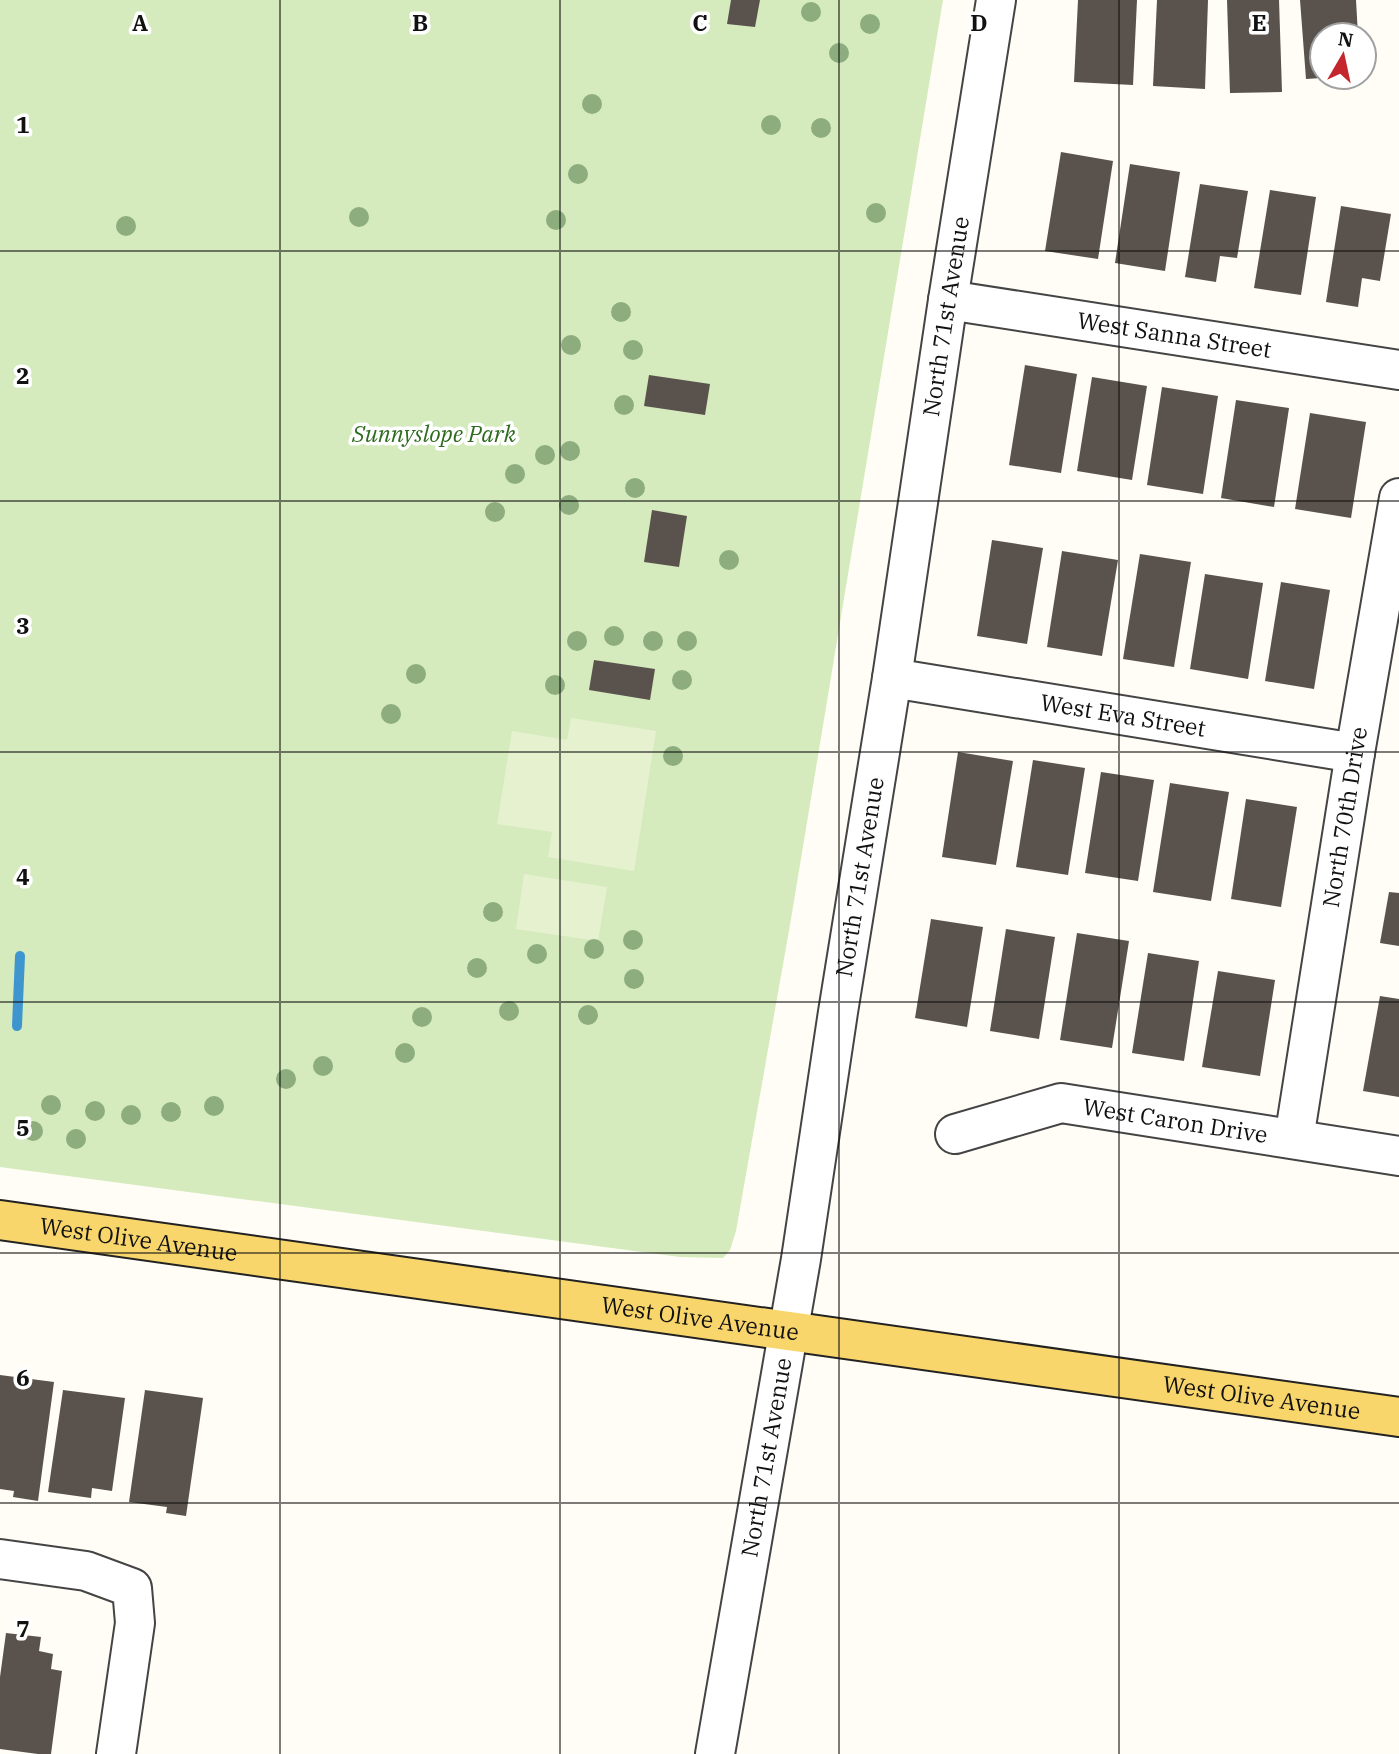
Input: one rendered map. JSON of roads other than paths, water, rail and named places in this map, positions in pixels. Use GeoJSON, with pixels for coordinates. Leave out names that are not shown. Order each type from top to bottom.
{"type":"FeatureCollection","features":[{"type":"Feature","properties":{"kind":"main road","name":"West Olive Avenue"},"geometry":{"type":"LineString","coordinates":[[0,1220],[1399,1416]]}},
{"type":"Feature","properties":{"kind":"street","name":"North 71st Avenue"},"geometry":{"type":"LineString","coordinates":[[715,1754],[800,1259],[996,0]]}},
{"type":"Feature","properties":{"kind":"street","name":"West Sanna Street"},"geometry":{"type":"LineString","coordinates":[[948,300],[1399,370]]}},
{"type":"Feature","properties":{"kind":"street","name":"North 70th Drive"},"geometry":{"type":"LineString","coordinates":[[1294,1139],[1355,752],[1399,498]]}},
{"type":"Feature","properties":{"kind":"street","name":"West Eva Street"},"geometry":{"type":"LineString","coordinates":[[892,678],[1355,752]]}},
{"type":"Feature","properties":{"kind":"street","name":"West Caron Drive"},"geometry":{"type":"LineString","coordinates":[[955,1134],[1061,1103],[1399,1156]]}},
{"type":"Feature","properties":{"kind":"street"},"geometry":{"type":"LineString","coordinates":[[0,1559],[86,1571],[132,1588],[135,1623],[116,1754]]}},
{"type":"Feature","properties":{"kind":"waterway"},"geometry":{"type":"LineString","coordinates":[[17,1026],[20,956]]}},
{"type":"Feature","properties":{"kind":"park label","name":"Sunnyslope Park"},"geometry":{"type":"Point","coordinates":[434,434]}}]}
